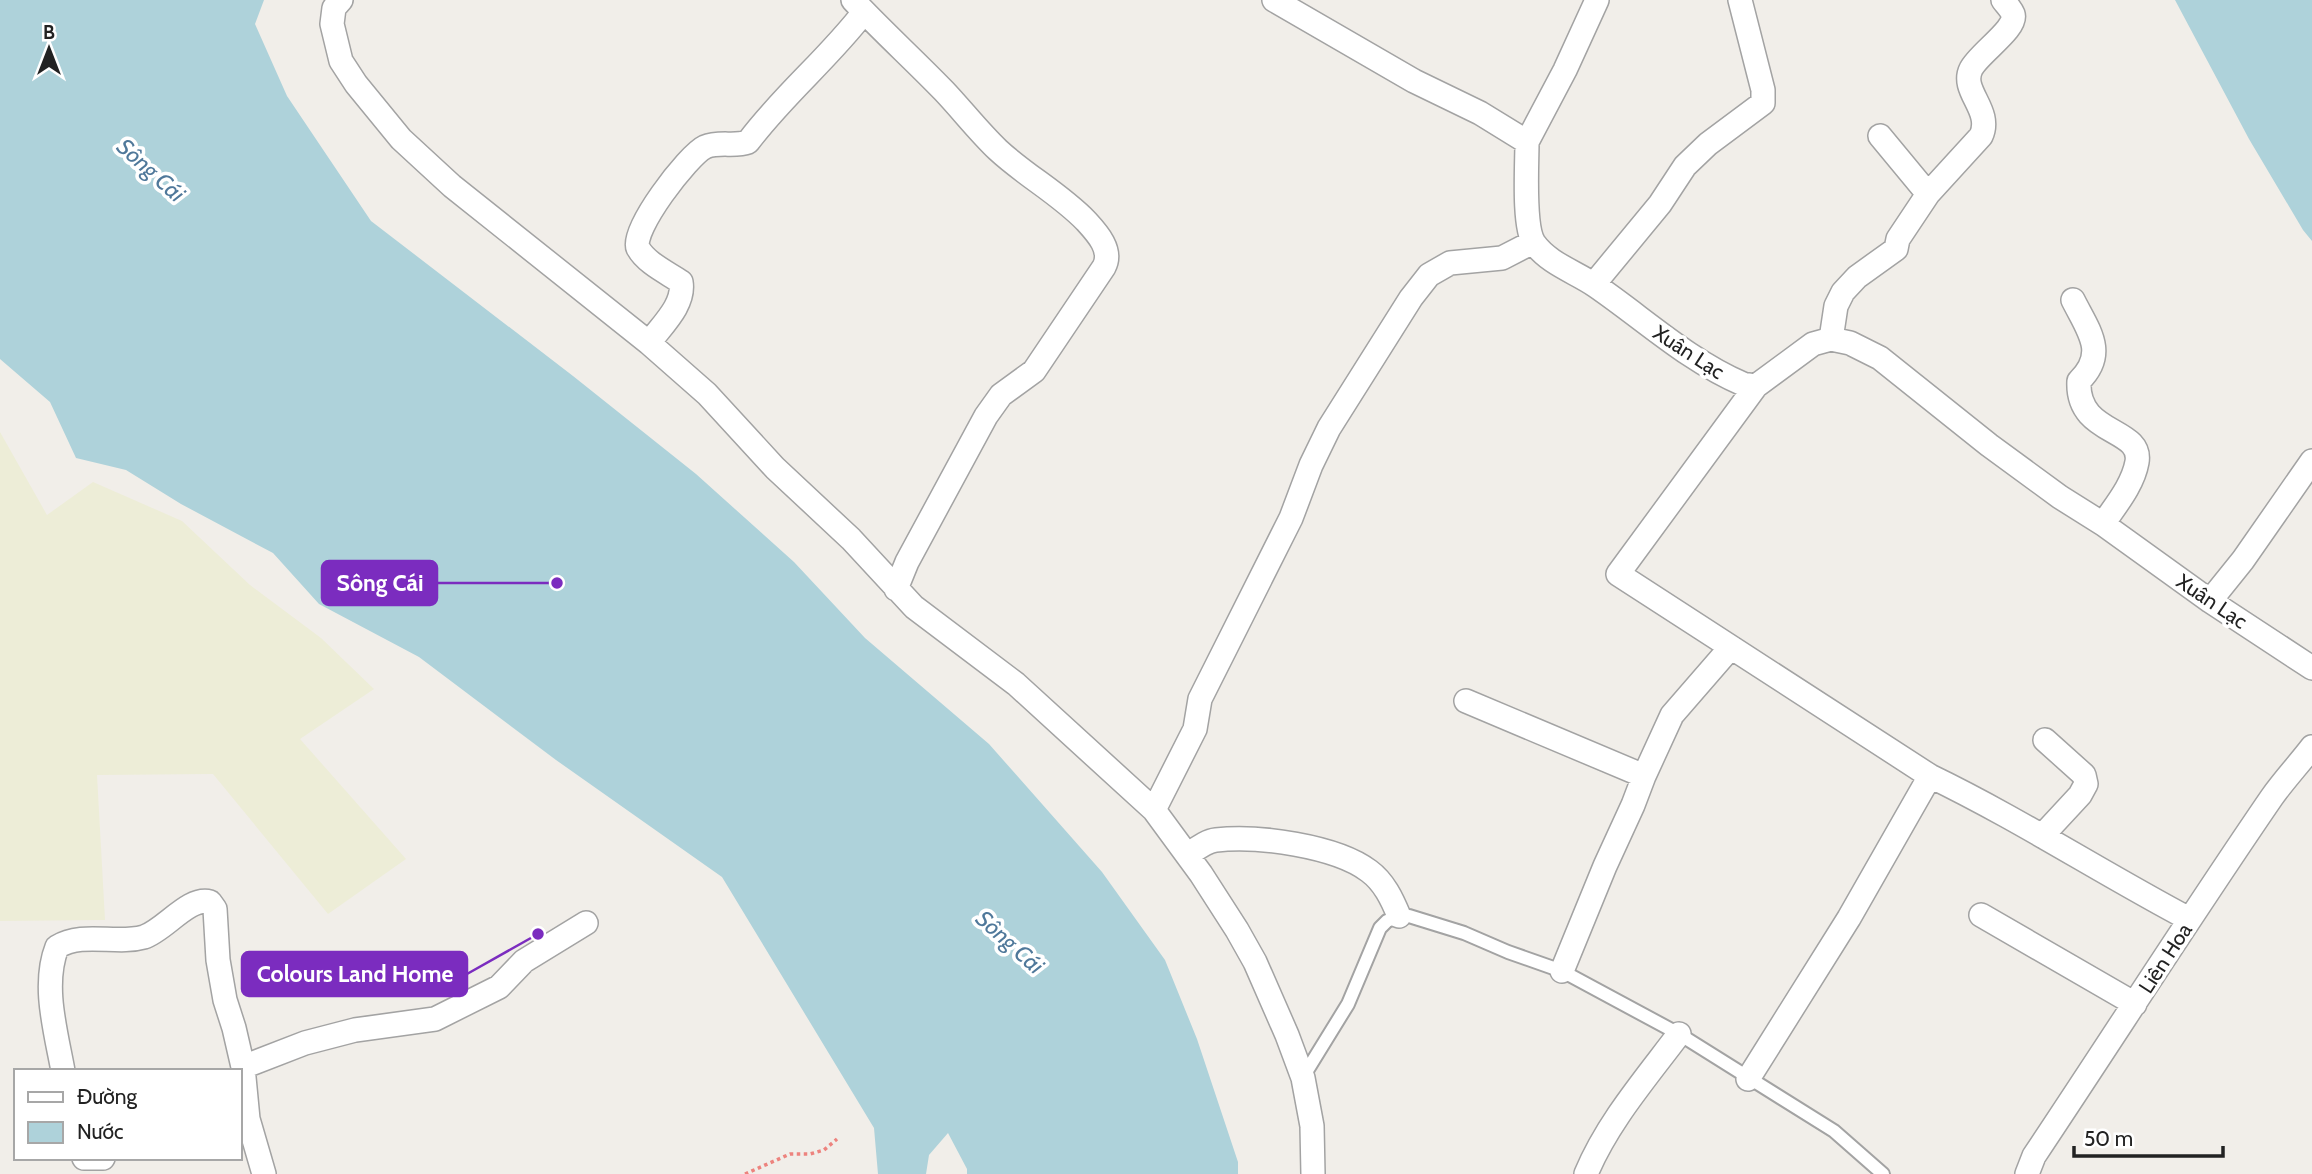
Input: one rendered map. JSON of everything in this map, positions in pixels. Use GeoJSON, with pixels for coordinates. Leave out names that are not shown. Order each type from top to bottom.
{"type":"FeatureCollection","features":[{"type":"Feature","properties":{"kind":"street"},"geometry":{"type":"LineString","coordinates":[[341,0],[334,8],[332,24],[341,61],[401,139],[461,194],[649,343],[707,394],[775,468],[850,538],[914,607],[1016,684],[1154,810],[1237,930],[1255,962],[1287,1035],[1303,1077],[1312,1126],[1313,1174]]}},
{"type":"Feature","properties":{"kind":"street"},"geometry":{"type":"LineString","coordinates":[[1274,0],[1414,81],[1480,113],[1527,142]]}},
{"type":"Feature","properties":{"kind":"street"},"geometry":{"type":"LineString","coordinates":[[1154,810],[1195,729],[1200,699],[1291,518],[1311,464],[1342,406],[1411,298],[1429,275],[1450,263],[1502,258],[1533,242],[1528,225],[1527,142],[1597,0]]}},
{"type":"Feature","properties":{"kind":"street"},"geometry":{"type":"LineString","coordinates":[[1594,284],[1660,204],[1685,166],[1707,144],[1763,103],[1763,90],[1740,0]]}},
{"type":"Feature","properties":{"kind":"street"},"geometry":{"type":"LineString","coordinates":[[2003,0],[2013,13],[2014,21],[1970,70],[1969,82],[1984,118],[1985,127],[1981,136],[1928,194],[1898,239],[1896,249],[1857,277],[1843,292],[1836,306],[1831,339],[1814,344],[1756,386],[1618,574],[1930,776],[1977,799],[2119,882],[2189,919]]}},
{"type":"Feature","properties":{"kind":"street"},"geometry":{"type":"LineString","coordinates":[[649,343],[681,299],[682,291],[681,282],[640,251],[636,240],[645,219],[703,148],[748,142],[769,114],[849,32],[858,6],[945,92],[996,149],[1068,204],[1087,222],[1104,244],[1108,261],[1034,370],[1001,395],[986,416],[907,562],[896,589]]}},
{"type":"Feature","properties":{"kind":"street"},"geometry":{"type":"LineString","coordinates":[[1880,136],[1928,194]]}},
{"type":"Feature","properties":{"kind":"street","name":"Xuân Lạc"},"geometry":{"type":"LineString","coordinates":[[1533,242],[1562,266],[1594,284],[1654,330],[1731,379],[1756,386]]}},
{"type":"Feature","properties":{"kind":"street"},"geometry":{"type":"LineString","coordinates":[[2073,300],[2091,335],[2096,355],[2089,372],[2079,381],[2081,405],[2098,424],[2129,441],[2137,452],[2137,464],[2128,484],[2103,524]]}},
{"type":"Feature","properties":{"kind":"street","name":"Xuân Lạc"},"geometry":{"type":"LineString","coordinates":[[1831,339],[1850,343],[1881,358],[2060,497],[2312,668]]}},
{"type":"Feature","properties":{"kind":"street"},"geometry":{"type":"LineString","coordinates":[[2210,601],[2244,561],[2312,461]]}},
{"type":"Feature","properties":{"kind":"street"},"geometry":{"type":"LineString","coordinates":[[1562,971],[1672,715],[1731,647]]}},
{"type":"Feature","properties":{"kind":"street"},"geometry":{"type":"LineString","coordinates":[[1466,701],[1644,776]]}},
{"type":"Feature","properties":{"kind":"street"},"geometry":{"type":"LineString","coordinates":[[2042,836],[2086,785],[2084,775],[2045,740]]}},
{"type":"Feature","properties":{"kind":"street","name":"Liên Hoa"},"geometry":{"type":"LineString","coordinates":[[2026,1174],[2034,1156],[2189,919],[2274,795],[2312,747]]}},
{"type":"Feature","properties":{"kind":"street"},"geometry":{"type":"LineString","coordinates":[[1748,1079],[1849,918],[1930,776]]}},
{"type":"Feature","properties":{"kind":"street"},"geometry":{"type":"LineString","coordinates":[[1187,855],[1213,840],[1262,841],[1318,849],[1340,856],[1370,872],[1388,892],[1399,916]]}},
{"type":"Feature","properties":{"kind":"street"},"geometry":{"type":"LineString","coordinates":[[63,1069],[53,1012],[51,970],[57,947],[73,940],[145,936],[191,905],[204,900],[210,902],[215,909],[218,960],[225,1000],[243,1067],[248,1119],[264,1174]]}},
{"type":"Feature","properties":{"kind":"street"},"geometry":{"type":"LineString","coordinates":[[1981,915],[2135,1004]]}},
{"type":"Feature","properties":{"kind":"street"},"geometry":{"type":"LineString","coordinates":[[243,1067],[305,1044],[355,1030],[435,1019],[499,987],[524,961],[586,923]]}},
{"type":"Feature","properties":{"kind":"street"},"geometry":{"type":"LineString","coordinates":[[1586,1174],[1594,1154],[1679,1034]]}},
{"type":"Feature","properties":{"kind":"lane"},"geometry":{"type":"LineString","coordinates":[[1303,1077],[1348,1003],[1380,928],[1387,921],[1399,916],[1409,916],[1464,933],[1508,953],[1562,971],[1679,1034],[1834,1131],[1883,1174]]}},
{"type":"Feature","properties":{"kind":"path"},"geometry":{"type":"LineString","coordinates":[[745,1174],[790,1154],[810,1154],[824,1150],[837,1139]]}},
{"type":"Feature","properties":{"kind":"green space"},"geometry":{"type":"Polygon","coordinates":[[[0,432],[47,515],[93,482],[182,521],[250,585],[321,638],[374,689],[300,739],[406,859],[328,914],[213,774],[97,775],[105,920],[0,921],[0,432]]]}},
{"type":"Feature","properties":{"kind":"water","name":"Sông Cái"},"geometry":{"type":"Polygon","coordinates":[[[0,0],[264,0],[255,24],[287,96],[371,221],[696,474],[794,562],[865,638],[989,744],[1102,872],[1165,960],[1197,1039],[1238,1162],[1238,1174],[967,1174],[967,1169],[948,1133],[929,1155],[926,1174],[878,1174],[874,1128],[722,877],[556,760],[419,657],[319,604],[273,553],[181,504],[126,470],[76,458],[50,402],[0,359],[0,0]]]}},
{"type":"Feature","properties":{"kind":"water"},"geometry":{"type":"Polygon","coordinates":[[[2175,0],[2312,0],[2312,241],[2249,139],[2175,0]]]}},
{"type":"Feature","properties":{"kind":"place","name":"Sông Cái"},"geometry":{"type":"Point","coordinates":[557,583]}},
{"type":"Feature","properties":{"kind":"place","name":"Colours Land Home"},"geometry":{"type":"Point","coordinates":[538,934]}}]}
